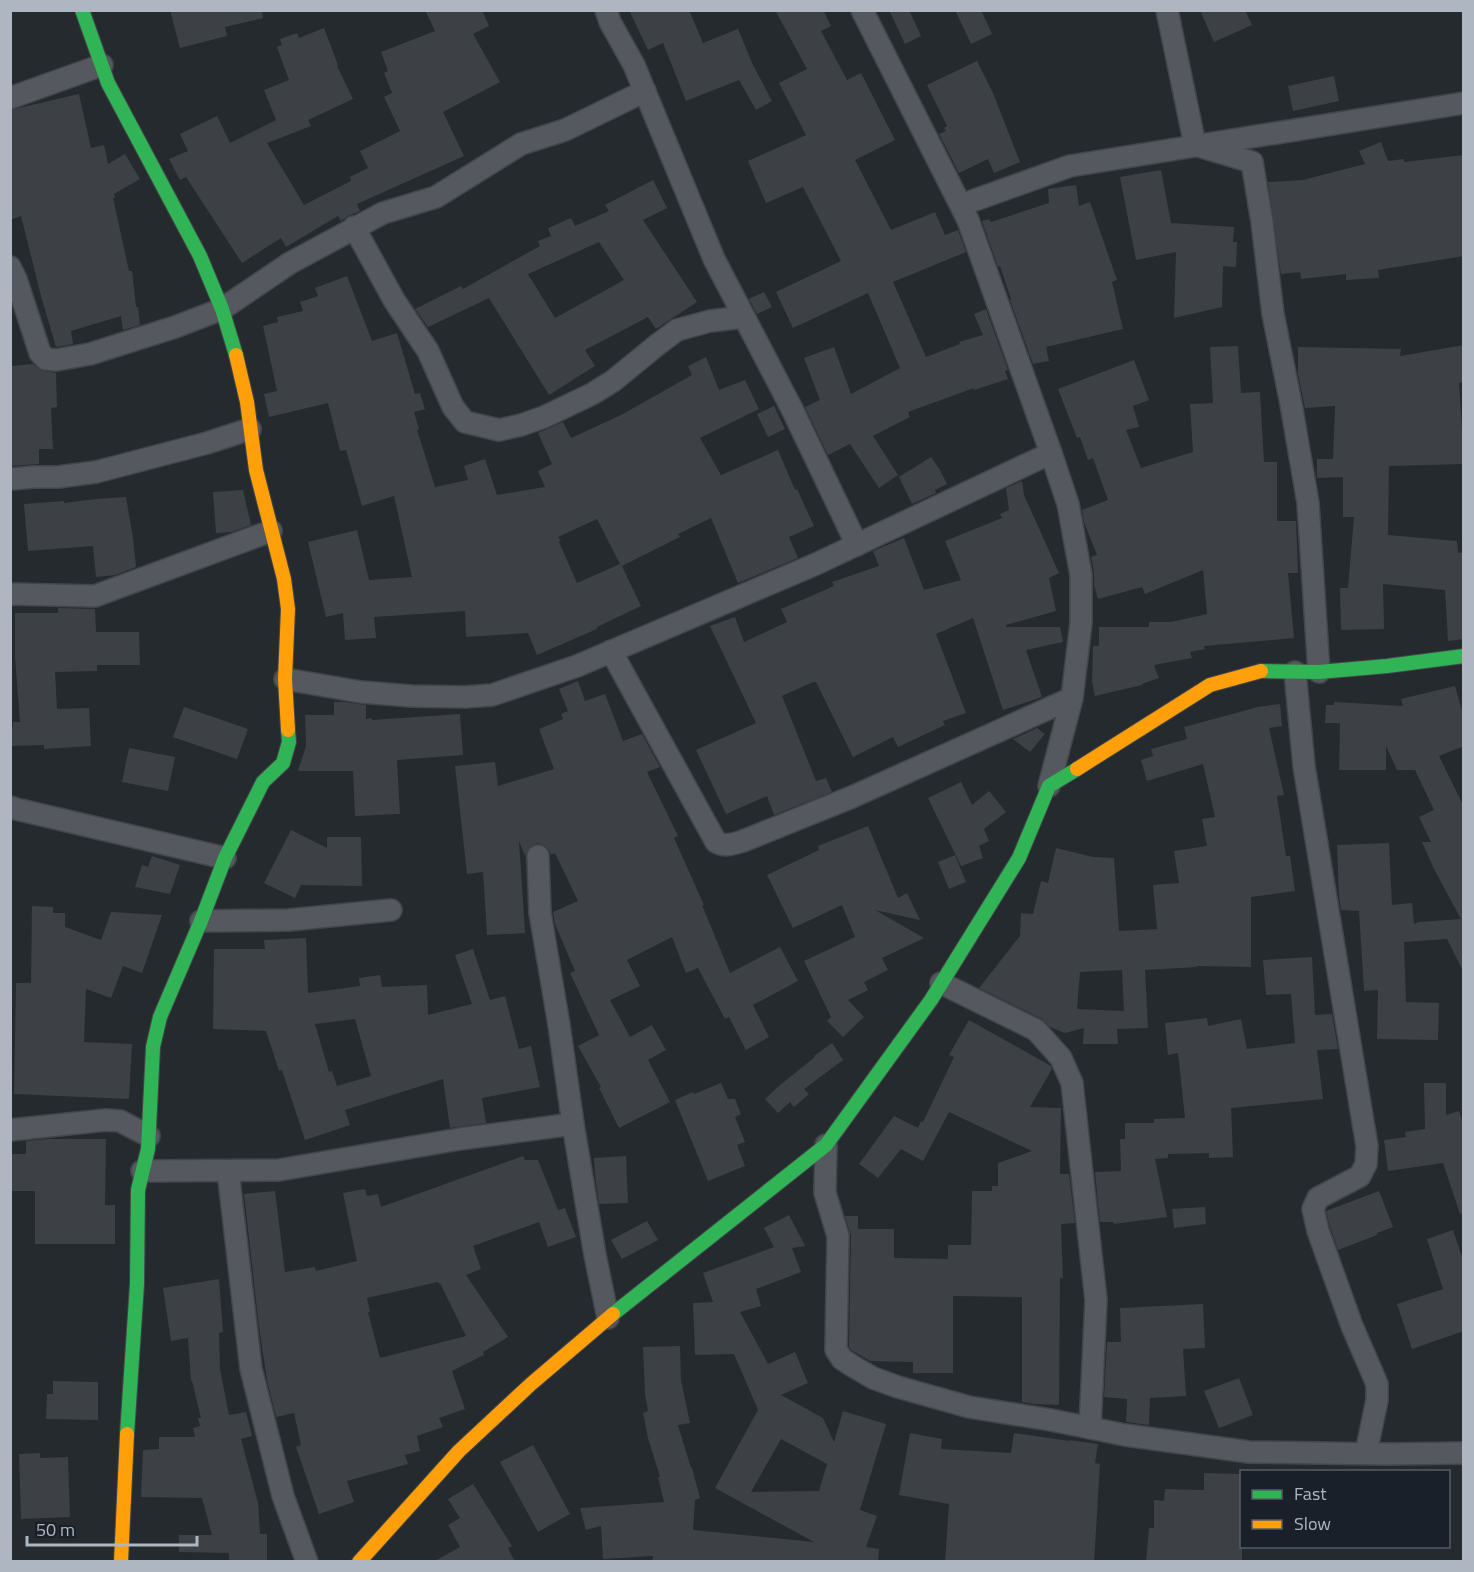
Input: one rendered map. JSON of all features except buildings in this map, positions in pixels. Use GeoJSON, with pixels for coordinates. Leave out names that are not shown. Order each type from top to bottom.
{"type":"FeatureCollection","features":[{"type":"Feature","properties":{"kind":"street"},"geometry":{"type":"LineString","coordinates":[[82,10],[108,83],[200,256],[222,309],[233,342],[247,402],[256,470],[284,579],[288,609],[285,679],[289,742],[283,763],[263,783],[225,858],[160,1017],[153,1047],[149,1136],[146,1160],[138,1190],[137,1284],[127,1425],[121,1562]]}},
{"type":"Feature","properties":{"kind":"street"},"geometry":{"type":"LineString","coordinates":[[606,10],[610,22],[634,65],[714,259],[792,409],[857,545]]}},
{"type":"Feature","properties":{"kind":"street"},"geometry":{"type":"LineString","coordinates":[[359,1562],[459,1451],[531,1384],[608,1318],[826,1145],[931,1000],[1019,858],[1049,786],[1072,698],[1081,623],[1081,575],[1068,504],[969,220],[862,10]]}},
{"type":"Feature","properties":{"kind":"street"},"geometry":{"type":"LineString","coordinates":[[1167,10],[1195,145]]}},
{"type":"Feature","properties":{"kind":"street"},"geometry":{"type":"LineString","coordinates":[[10,98],[102,65]]}},
{"type":"Feature","properties":{"kind":"street"},"geometry":{"type":"LineString","coordinates":[[10,267],[40,353],[46,359],[56,360],[90,354],[176,327],[222,309],[290,263],[354,227],[383,213],[436,197],[521,144],[565,130],[645,91]]}},
{"type":"Feature","properties":{"kind":"street"},"geometry":{"type":"LineString","coordinates":[[962,206],[1070,166],[1464,103]]}},
{"type":"Feature","properties":{"kind":"street"},"geometry":{"type":"LineString","coordinates":[[1195,145],[1252,162],[1273,314],[1308,503],[1319,672]]}},
{"type":"Feature","properties":{"kind":"street"},"geometry":{"type":"LineString","coordinates":[[354,227],[394,300],[428,351],[453,407],[465,422],[499,430],[544,417],[592,394],[613,381],[677,330],[710,321],[744,317]]}},
{"type":"Feature","properties":{"kind":"street"},"geometry":{"type":"LineString","coordinates":[[12,479],[58,477],[96,472],[250,429]]}},
{"type":"Feature","properties":{"kind":"street"},"geometry":{"type":"LineString","coordinates":[[285,679],[361,692],[411,696],[465,697],[492,694],[577,666],[806,569],[1052,453]]}},
{"type":"Feature","properties":{"kind":"street"},"geometry":{"type":"LineString","coordinates":[[10,594],[95,596],[271,531]]}},
{"type":"Feature","properties":{"kind":"street"},"geometry":{"type":"LineString","coordinates":[[611,651],[716,842],[727,845],[743,841],[852,797],[1072,698]]}},
{"type":"Feature","properties":{"kind":"street"},"geometry":{"type":"LineString","coordinates":[[1049,786],[1209,685],[1262,671],[1319,672],[1464,656]]}},
{"type":"Feature","properties":{"kind":"street"},"geometry":{"type":"LineString","coordinates":[[1294,672],[1304,766],[1367,1146],[1365,1164],[1360,1176],[1318,1198],[1313,1209],[1318,1231],[1352,1326],[1377,1384],[1377,1400],[1366,1453]]}},
{"type":"Feature","properties":{"kind":"street"},"geometry":{"type":"LineString","coordinates":[[10,807],[225,858]]}},
{"type":"Feature","properties":{"kind":"street"},"geometry":{"type":"LineString","coordinates":[[538,856],[540,913],[573,1124],[608,1318]]}},
{"type":"Feature","properties":{"kind":"street"},"geometry":{"type":"LineString","coordinates":[[201,921],[290,920],[391,910]]}},
{"type":"Feature","properties":{"kind":"street"},"geometry":{"type":"LineString","coordinates":[[941,983],[1036,1030],[1060,1058],[1072,1083],[1096,1300],[1089,1428]]}},
{"type":"Feature","properties":{"kind":"street"},"geometry":{"type":"LineString","coordinates":[[10,1130],[106,1120],[120,1121],[149,1136]]}},
{"type":"Feature","properties":{"kind":"street"},"geometry":{"type":"LineString","coordinates":[[142,1171],[279,1170],[460,1139],[573,1124]]}},
{"type":"Feature","properties":{"kind":"street"},"geometry":{"type":"LineString","coordinates":[[826,1145],[825,1193],[838,1236],[836,1350],[842,1359],[873,1378],[969,1407],[1125,1435],[1249,1452],[1464,1453]]}},
{"type":"Feature","properties":{"kind":"street"},"geometry":{"type":"LineString","coordinates":[[228,1171],[252,1369],[283,1496],[308,1562]]}},
{"type":"Feature","properties":{"kind":"traffic: fast"},"geometry":{"type":"LineString","coordinates":[[82,10],[108,83],[200,256],[222,309],[236,355]]}},
{"type":"Feature","properties":{"kind":"traffic: fast"},"geometry":{"type":"LineString","coordinates":[[1261,671],[1319,672],[1464,656]]}},
{"type":"Feature","properties":{"kind":"traffic: fast"},"geometry":{"type":"LineString","coordinates":[[127,1434],[137,1284],[138,1190],[148,1149],[153,1047],[160,1017],[225,858],[263,782],[283,763],[289,742],[288,730]]}},
{"type":"Feature","properties":{"kind":"traffic: fast"},"geometry":{"type":"LineString","coordinates":[[613,1314],[826,1145],[931,1000],[1019,858],[1049,786],[1077,769]]}},
{"type":"Feature","properties":{"kind":"traffic: slow"},"geometry":{"type":"LineString","coordinates":[[236,355],[247,402],[256,470],[284,579],[288,609],[285,679],[288,730]]}},
{"type":"Feature","properties":{"kind":"traffic: slow"},"geometry":{"type":"LineString","coordinates":[[1077,769],[1210,685],[1261,671]]}},
{"type":"Feature","properties":{"kind":"traffic: slow"},"geometry":{"type":"LineString","coordinates":[[359,1562],[459,1451],[531,1384],[613,1314]]}},
{"type":"Feature","properties":{"kind":"traffic: slow"},"geometry":{"type":"LineString","coordinates":[[121,1562],[127,1434]]}}]}
